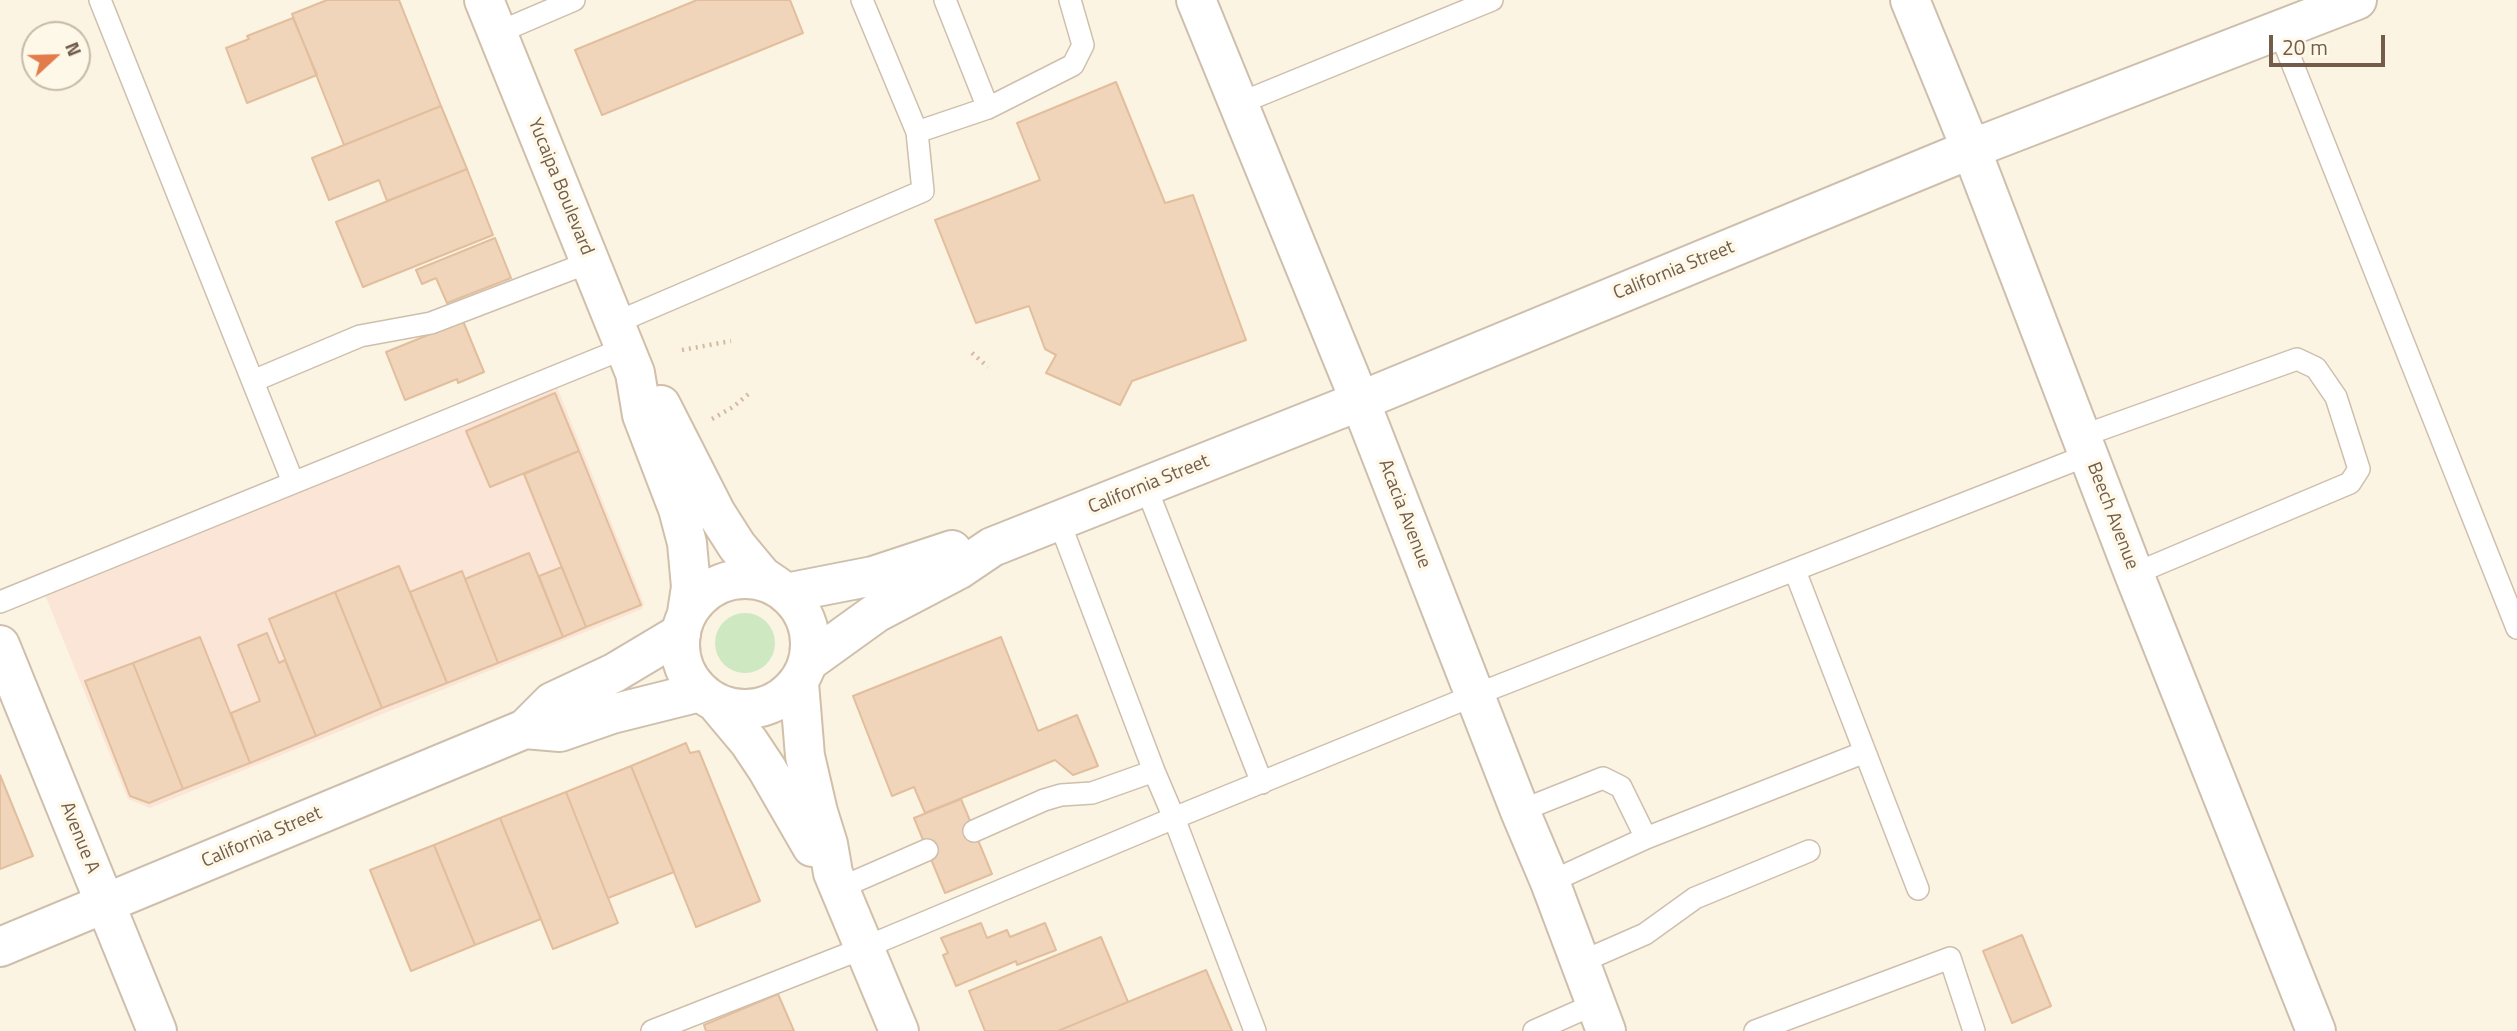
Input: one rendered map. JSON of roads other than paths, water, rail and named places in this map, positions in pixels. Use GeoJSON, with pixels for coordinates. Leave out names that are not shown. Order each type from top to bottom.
{"type":"FeatureCollection","features":[{"type":"Feature","properties":{"kind":"street","name":"Acacia Avenue"},"geometry":{"type":"LineString","coordinates":[[1196,0],[1360,401],[1601,1017]]}},
{"type":"Feature","properties":{"kind":"street","name":"Beech Avenue"},"geometry":{"type":"LineString","coordinates":[[1910,0],[1971,149],[2134,574],[2316,1031]]}},
{"type":"Feature","properties":{"kind":"street","name":"California Street"},"geometry":{"type":"LineString","coordinates":[[803,673],[876,613],[958,570],[992,547],[1360,401],[1971,149],[2357,0]]}},
{"type":"Feature","properties":{"kind":"street","name":"Yucaipa Boulevard"},"geometry":{"type":"LineString","coordinates":[[490,16],[625,348],[642,415],[678,509],[687,543],[691,587],[684,623]]}},
{"type":"Feature","properties":{"kind":"street","name":"Yucaipa Boulevard"},"geometry":{"type":"LineString","coordinates":[[625,348],[663,408],[716,513],[737,546],[762,576],[782,590]]}},
{"type":"Feature","properties":{"kind":"street","name":"California Street"},"geometry":{"type":"LineString","coordinates":[[782,590],[881,574],[950,550],[992,547]]}},
{"type":"Feature","properties":{"kind":"street"},"geometry":{"type":"LineString","coordinates":[[836,880],[815,852],[750,742],[689,679],[682,665],[679,649],[684,623],[700,596],[717,585],[737,579],[758,580],[782,590],[799,607],[808,624],[811,643],[803,673],[805,756],[836,880],[899,1031]]}},
{"type":"Feature","properties":{"kind":"street","name":"California Street"},"geometry":{"type":"LineString","coordinates":[[0,947],[525,729],[552,702],[614,673],[684,623]]}},
{"type":"Feature","properties":{"kind":"street","name":"Avenue A"},"geometry":{"type":"LineString","coordinates":[[0,645],[156,1031]]}},
{"type":"Feature","properties":{"kind":"street"},"geometry":{"type":"LineString","coordinates":[[709,698],[740,710],[762,708],[782,699],[803,673]]}},
{"type":"Feature","properties":{"kind":"street","name":"California Street"},"geometry":{"type":"LineString","coordinates":[[525,729],[560,732],[612,715],[709,698]]}},
{"type":"Feature","properties":{"kind":"lane"},"geometry":{"type":"LineString","coordinates":[[100,0],[293,482]]}},
{"type":"Feature","properties":{"kind":"lane"},"geometry":{"type":"LineString","coordinates":[[490,16],[574,0]]}},
{"type":"Feature","properties":{"kind":"lane"},"geometry":{"type":"LineString","coordinates":[[0,602],[625,348],[923,191],[917,132],[862,0]]}},
{"type":"Feature","properties":{"kind":"lane"},"geometry":{"type":"LineString","coordinates":[[945,0],[989,107]]}},
{"type":"Feature","properties":{"kind":"lane"},"geometry":{"type":"LineString","coordinates":[[917,132],[989,107],[1073,65],[1083,45],[1070,0]]}},
{"type":"Feature","properties":{"kind":"lane"},"geometry":{"type":"LineString","coordinates":[[1238,104],[1492,0]]}},
{"type":"Feature","properties":{"kind":"lane"},"geometry":{"type":"LineString","coordinates":[[2279,30],[2517,628]]}},
{"type":"Feature","properties":{"kind":"lane"},"geometry":{"type":"LineString","coordinates":[[253,381],[360,336],[431,323],[590,262]]}},
{"type":"Feature","properties":{"kind":"lane"},"geometry":{"type":"LineString","coordinates":[[652,1031],[866,947],[1475,695],[1795,571],[2085,445],[2297,359],[2316,368],[2336,397],[2359,469],[2350,483],[2134,574]]}},
{"type":"Feature","properties":{"kind":"lane"},"geometry":{"type":"LineString","coordinates":[[1146,487],[1262,783]]}},
{"type":"Feature","properties":{"kind":"lane"},"geometry":{"type":"LineString","coordinates":[[1059,520],[1255,1031]]}},
{"type":"Feature","properties":{"kind":"lane"},"geometry":{"type":"LineString","coordinates":[[1795,571],[1918,889]]}},
{"type":"Feature","properties":{"kind":"lane"},"geometry":{"type":"LineString","coordinates":[[1550,882],[1646,838],[1865,752]]}},
{"type":"Feature","properties":{"kind":"lane"},"geometry":{"type":"LineString","coordinates":[[974,831],[1044,800],[1061,795],[1092,793],[1154,771]]}},
{"type":"Feature","properties":{"kind":"lane"},"geometry":{"type":"LineString","coordinates":[[1520,811],[1603,778],[1621,787],[1646,838]]}},
{"type":"Feature","properties":{"kind":"lane"},"geometry":{"type":"LineString","coordinates":[[836,880],[927,850]]}},
{"type":"Feature","properties":{"kind":"lane"},"geometry":{"type":"LineString","coordinates":[[1581,962],[1646,933],[1695,898],[1809,851]]}},
{"type":"Feature","properties":{"kind":"lane"},"geometry":{"type":"LineString","coordinates":[[1755,1031],[1950,958],[1974,1031]]}},
{"type":"Feature","properties":{"kind":"lane"},"geometry":{"type":"LineString","coordinates":[[1534,1031],[1601,1017]]}}]}
